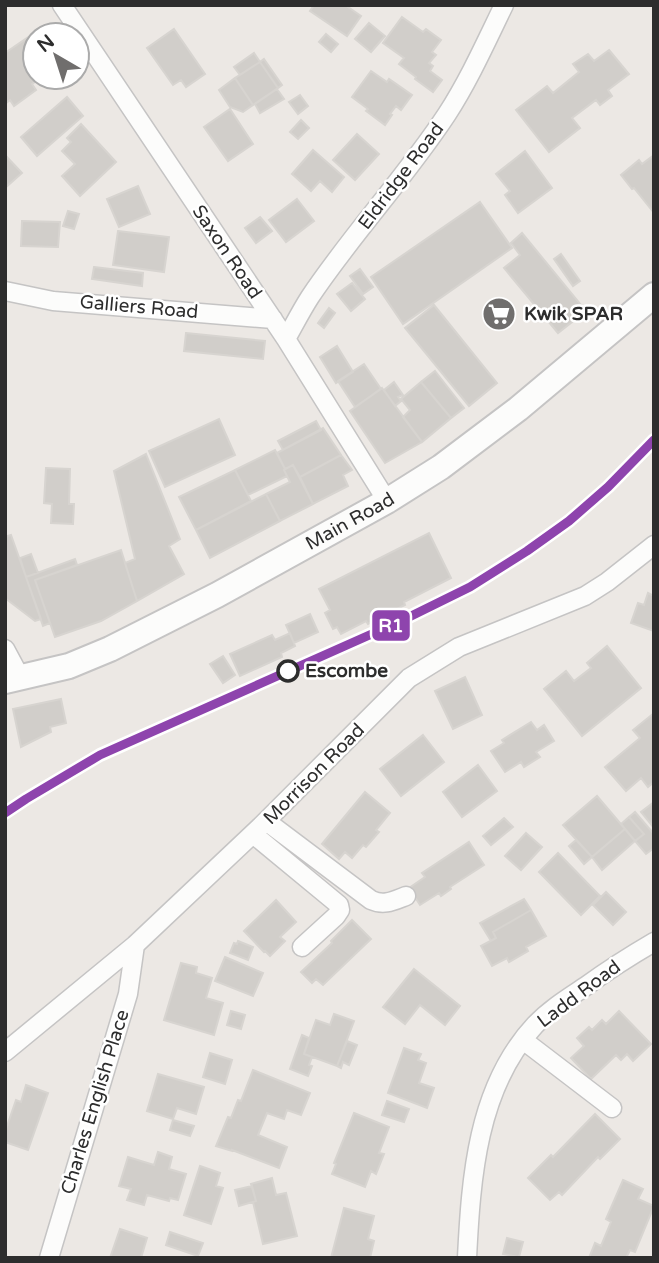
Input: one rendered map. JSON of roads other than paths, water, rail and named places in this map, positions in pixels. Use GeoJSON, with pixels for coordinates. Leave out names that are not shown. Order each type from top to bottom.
{"type":"FeatureCollection","features":[{"type":"Feature","properties":{"kind":"main road","name":"Main Road"},"geometry":{"type":"LineString","coordinates":[[13,679],[69,666],[110,649],[216,595],[387,501],[441,467],[518,409],[654,295]]}},
{"type":"Feature","properties":{"kind":"street","name":"Saxon Road"},"geometry":{"type":"LineString","coordinates":[[62,5],[286,339],[387,501]]}},
{"type":"Feature","properties":{"kind":"street","name":"Eldridge Road"},"geometry":{"type":"LineString","coordinates":[[286,339],[308,299],[448,112],[504,5]]}},
{"type":"Feature","properties":{"kind":"street","name":"Galliers Road"},"geometry":{"type":"LineString","coordinates":[[5,291],[53,300],[273,320]]}},
{"type":"Feature","properties":{"kind":"street","name":"Morrison Road"},"geometry":{"type":"LineString","coordinates":[[5,1052],[135,946],[409,678],[459,647],[585,596],[654,545]]}},
{"type":"Feature","properties":{"kind":"street"},"geometry":{"type":"LineString","coordinates":[[5,649],[13,679]]}},
{"type":"Feature","properties":{"kind":"street"},"geometry":{"type":"LineString","coordinates":[[259,827],[371,900],[386,904],[406,896]]}},
{"type":"Feature","properties":{"kind":"street"},"geometry":{"type":"LineString","coordinates":[[259,827],[339,905],[340,910],[336,916],[302,947]]}},
{"type":"Feature","properties":{"kind":"street","name":"Ladd Road"},"geometry":{"type":"LineString","coordinates":[[467,1258],[472,1181],[480,1133],[505,1067],[535,1025],[555,1007],[654,942]]}},
{"type":"Feature","properties":{"kind":"street","name":"Charles English Place"},"geometry":{"type":"LineString","coordinates":[[49,1258],[128,994],[135,946]]}},
{"type":"Feature","properties":{"kind":"street"},"geometry":{"type":"LineString","coordinates":[[523,1040],[612,1108]]}},
{"type":"Feature","properties":{"kind":"place","name":"Kwik SPAR"},"geometry":{"type":"Point","coordinates":[499,314]}},
{"type":"Feature","properties":{"kind":"place","name":"Escombe"},"geometry":{"type":"Point","coordinates":[288,671]}}]}
